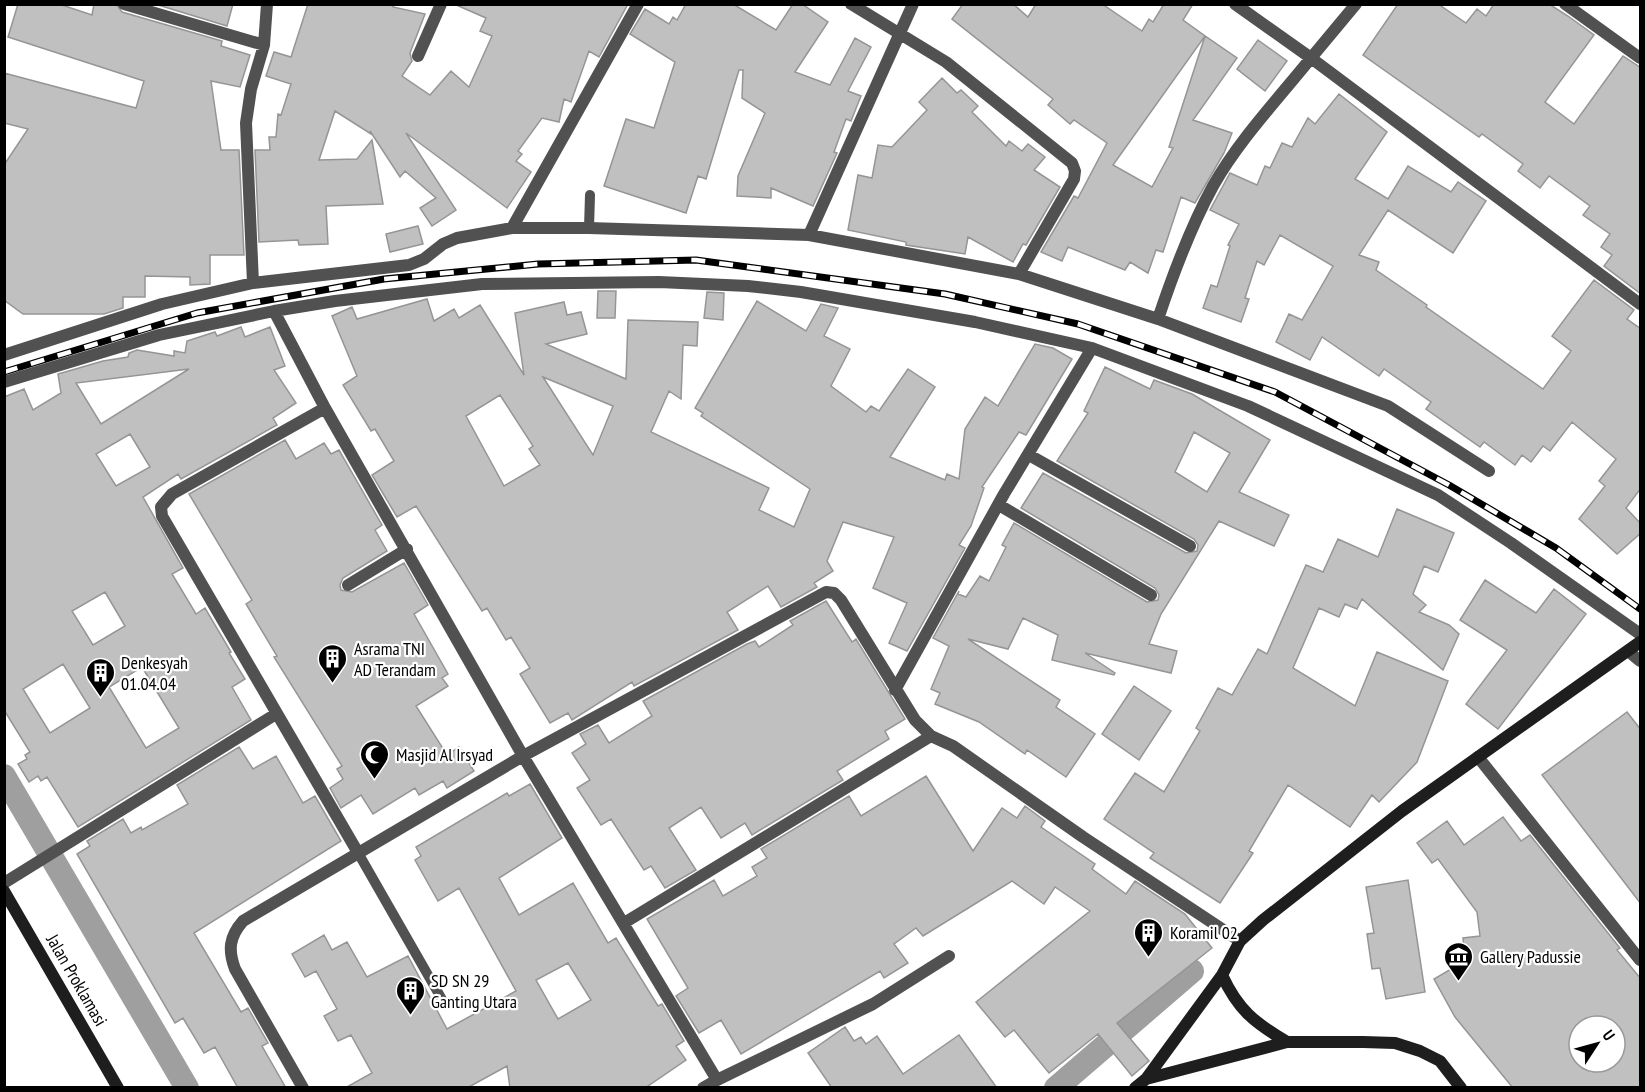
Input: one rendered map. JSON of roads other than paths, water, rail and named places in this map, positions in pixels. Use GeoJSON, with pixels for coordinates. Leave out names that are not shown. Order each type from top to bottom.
{"type":"FeatureCollection","features":[{"type":"Feature","properties":{"kind":"main road"},"geometry":{"type":"LineString","coordinates":[[1141,1083],[1222,975],[1240,941],[1263,920],[1402,811],[1641,642]]}},
{"type":"Feature","properties":{"kind":"main road","name":"Jalan Proklamasi"},"geometry":{"type":"LineString","coordinates":[[4,891],[118,1088]]}},
{"type":"Feature","properties":{"kind":"main road"},"geometry":{"type":"LineString","coordinates":[[1222,975],[1232,996],[1246,1015],[1287,1042]]}},
{"type":"Feature","properties":{"kind":"main road"},"geometry":{"type":"LineString","coordinates":[[1141,1083],[1287,1042],[1395,1043],[1420,1051],[1440,1061],[1461,1088]]}},
{"type":"Feature","properties":{"kind":"street"},"geometry":{"type":"LineString","coordinates":[[124,4],[264,45]]}},
{"type":"Feature","properties":{"kind":"street"},"geometry":{"type":"LineString","coordinates":[[252,283],[246,123],[251,89],[264,45],[267,4]]}},
{"type":"Feature","properties":{"kind":"street"},"geometry":{"type":"LineString","coordinates":[[418,56],[441,4]]}},
{"type":"Feature","properties":{"kind":"street"},"geometry":{"type":"LineString","coordinates":[[512,228],[638,4]]}},
{"type":"Feature","properties":{"kind":"street"},"geometry":{"type":"LineString","coordinates":[[851,4],[945,62],[1072,163],[1075,171],[1074,179],[1018,274]]}},
{"type":"Feature","properties":{"kind":"street"},"geometry":{"type":"LineString","coordinates":[[809,235],[913,4]]}},
{"type":"Feature","properties":{"kind":"street"},"geometry":{"type":"LineString","coordinates":[[1235,4],[1641,304]]}},
{"type":"Feature","properties":{"kind":"street"},"geometry":{"type":"LineString","coordinates":[[1158,319],[1175,269],[1213,187],[1237,150],[1356,4]]}},
{"type":"Feature","properties":{"kind":"street"},"geometry":{"type":"LineString","coordinates":[[1565,4],[1641,58]]}},
{"type":"Feature","properties":{"kind":"street"},"geometry":{"type":"LineString","coordinates":[[4,355],[162,304],[252,283],[409,265],[424,259],[443,244],[457,238],[512,228],[589,228],[809,235],[1018,274],[1158,319],[1388,406],[1490,471]]}},
{"type":"Feature","properties":{"kind":"street"},"geometry":{"type":"LineString","coordinates":[[4,382],[159,335],[274,311],[335,301],[482,284],[659,282],[748,286],[801,292],[975,322],[1092,348],[1248,405],[1438,495],[1641,634]]}},
{"type":"Feature","properties":{"kind":"street"},"geometry":{"type":"LineString","coordinates":[[274,311],[326,408],[523,756],[717,1080]]}},
{"type":"Feature","properties":{"kind":"street"},"geometry":{"type":"LineString","coordinates":[[895,690],[999,505],[1092,348]]}},
{"type":"Feature","properties":{"kind":"street"},"geometry":{"type":"LineString","coordinates":[[326,408],[172,494],[161,507],[162,516],[357,851]]}},
{"type":"Feature","properties":{"kind":"street"},"geometry":{"type":"LineString","coordinates":[[1029,455],[1190,546]]}},
{"type":"Feature","properties":{"kind":"street"},"geometry":{"type":"LineString","coordinates":[[999,505],[1151,595]]}},
{"type":"Feature","properties":{"kind":"street"},"geometry":{"type":"LineString","coordinates":[[348,585],[407,549]]}},
{"type":"Feature","properties":{"kind":"street"},"geometry":{"type":"LineString","coordinates":[[303,1088],[235,969],[230,955],[230,942],[233,932],[243,921],[357,851],[523,756],[826,592],[834,593],[841,600],[915,720],[932,736],[960,751],[1083,837],[1240,941]]}},
{"type":"Feature","properties":{"kind":"street"},"geometry":{"type":"LineString","coordinates":[[1628,651],[1641,661]]}},
{"type":"Feature","properties":{"kind":"street"},"geometry":{"type":"LineString","coordinates":[[4,883],[276,714]]}},
{"type":"Feature","properties":{"kind":"street"},"geometry":{"type":"LineString","coordinates":[[624,923],[932,736]]}},
{"type":"Feature","properties":{"kind":"street"},"geometry":{"type":"LineString","coordinates":[[1478,757],[1641,960]]}},
{"type":"Feature","properties":{"kind":"street"},"geometry":{"type":"LineString","coordinates":[[703,1088],[873,1004],[949,956]]}},
{"type":"Feature","properties":{"kind":"lane"},"geometry":{"type":"LineString","coordinates":[[589,228],[590,195]]}},
{"type":"Feature","properties":{"kind":"lane"},"geometry":{"type":"LineString","coordinates":[[357,851],[444,1003]]}},
{"type":"Feature","properties":{"kind":"waterway"},"geometry":{"type":"LineString","coordinates":[[4,776],[187,1088]]}},
{"type":"Feature","properties":{"kind":"waterway"},"geometry":{"type":"LineString","coordinates":[[1056,1088],[1192,971]]}},
{"type":"Feature","properties":{"kind":"railway"},"geometry":{"type":"LineString","coordinates":[[4,372],[197,313],[384,279],[538,264],[696,260],[945,294],[1078,324],[1275,392],[1449,485],[1556,548],[1640,609]]}},
{"type":"Feature","properties":{"kind":"place","name":"Asrama TNI AD Terandam"},"geometry":{"type":"Point","coordinates":[333,684]}},
{"type":"Feature","properties":{"kind":"place","name":"Denkesyah 01.04.04"},"geometry":{"type":"Point","coordinates":[100,698]}},
{"type":"Feature","properties":{"kind":"place","name":"Masjid Al Irsyad"},"geometry":{"type":"Point","coordinates":[375,780]}},
{"type":"Feature","properties":{"kind":"place","name":"Koramil 02"},"geometry":{"type":"Point","coordinates":[1149,958]}},
{"type":"Feature","properties":{"kind":"place","name":"Gallery Padussie"},"geometry":{"type":"Point","coordinates":[1459,982]}},
{"type":"Feature","properties":{"kind":"place","name":"SD SN 29 Ganting Utara"},"geometry":{"type":"Point","coordinates":[410,1016]}}]}
